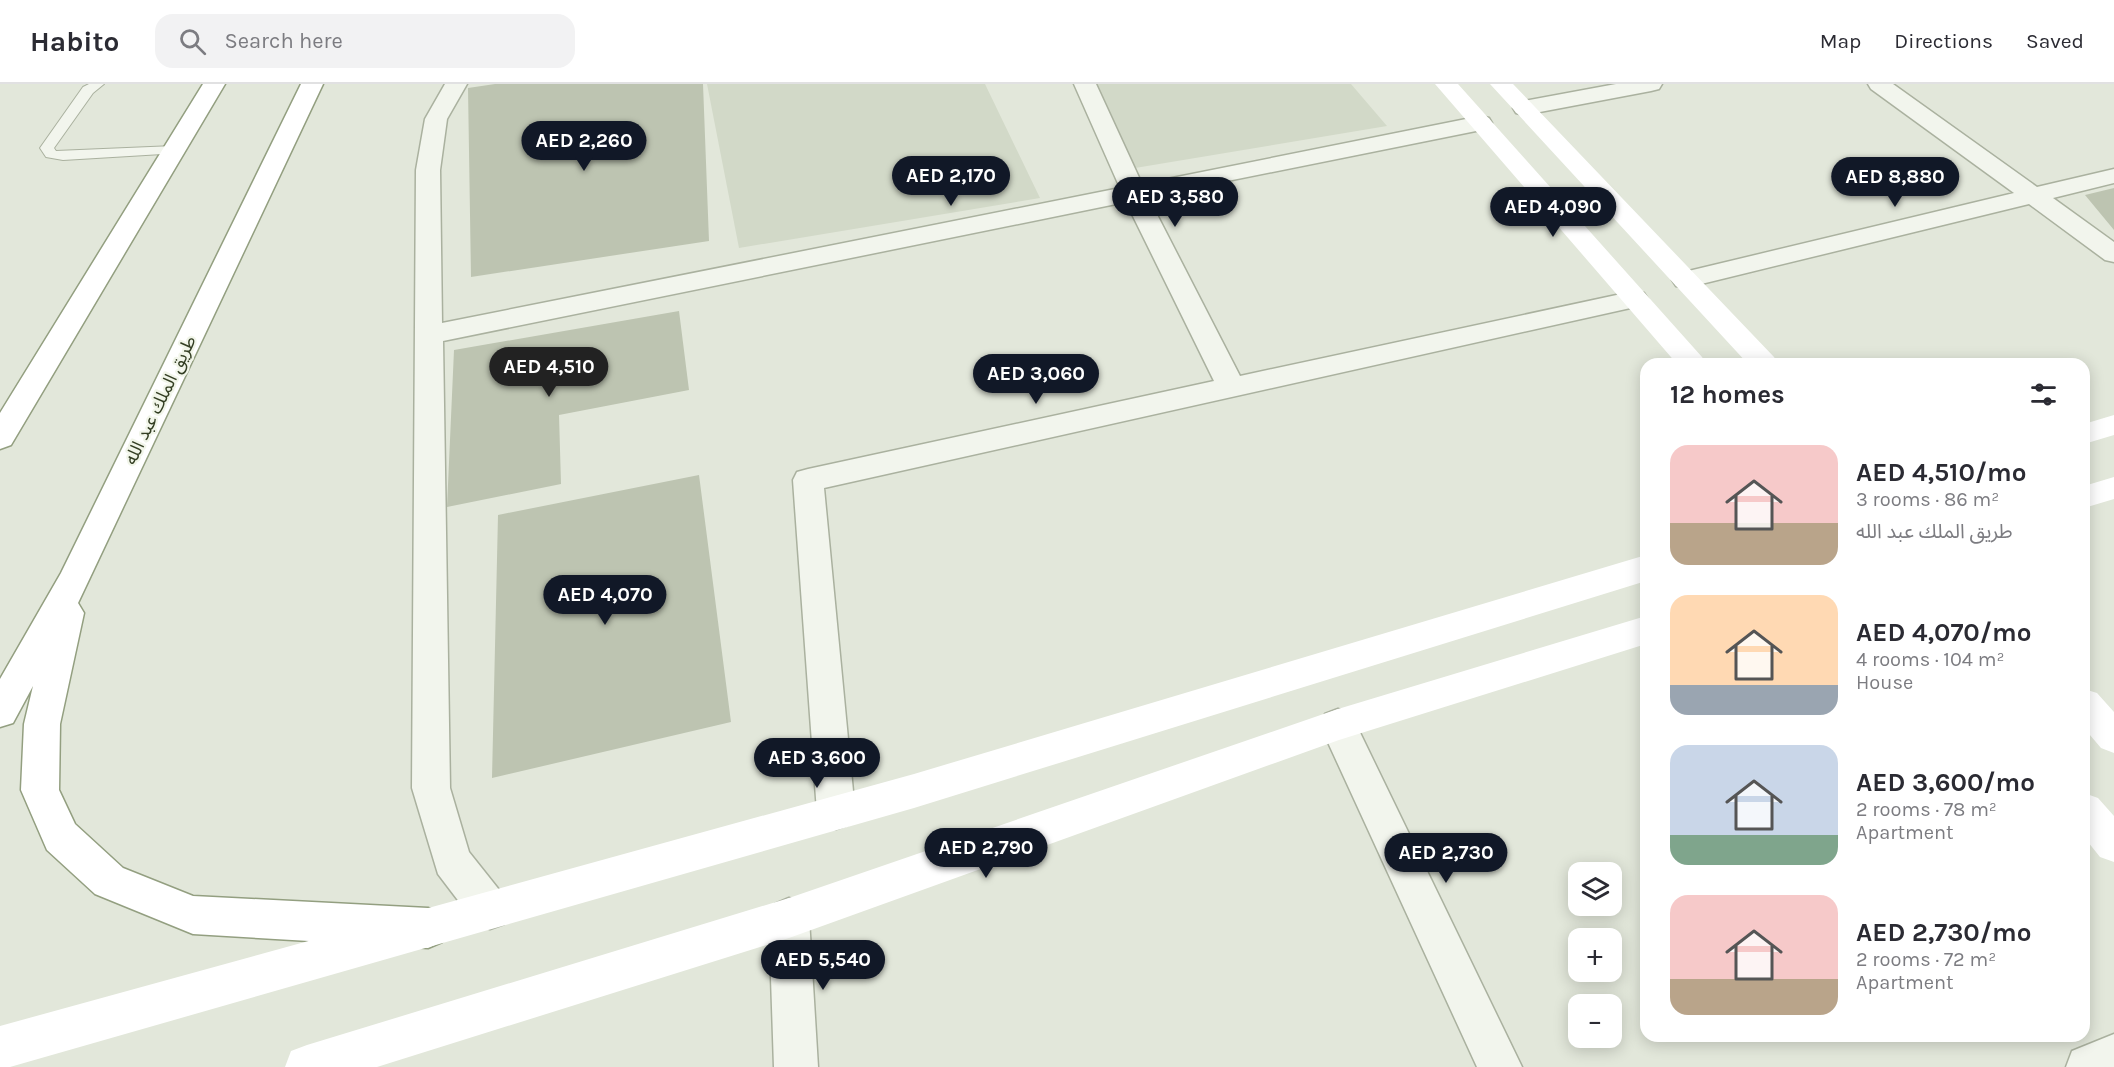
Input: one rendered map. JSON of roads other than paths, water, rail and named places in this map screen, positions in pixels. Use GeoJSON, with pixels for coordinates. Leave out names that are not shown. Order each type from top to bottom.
{"type":"FeatureCollection","features":[{"type":"Feature","properties":{"kind":"main road"},"geometry":{"type":"LineString","coordinates":[[0,438],[214,84]]}},
{"type":"Feature","properties":{"kind":"main road","name":"طريق الملك عبد الله"},"geometry":{"type":"LineString","coordinates":[[0,712],[75,577],[312,84]]}},
{"type":"Feature","properties":{"kind":"main road"},"geometry":{"type":"LineString","coordinates":[[1446,84],[1687,358]]}},
{"type":"Feature","properties":{"kind":"main road"},"geometry":{"type":"LineString","coordinates":[[1501,84],[1758,358]]}},
{"type":"Feature","properties":{"kind":"main road"},"geometry":{"type":"LineString","coordinates":[[2090,432],[2114,424]]}},
{"type":"Feature","properties":{"kind":"main road"},"geometry":{"type":"LineString","coordinates":[[2090,494],[2114,488]]}},
{"type":"Feature","properties":{"kind":"main road"},"geometry":{"type":"LineString","coordinates":[[0,1048],[925,788],[1640,570]]}},
{"type":"Feature","properties":{"kind":"main road"},"geometry":{"type":"LineString","coordinates":[[75,577],[42,724],[40,790],[61,837],[109,881],[193,915],[428,927]]}},
{"type":"Feature","properties":{"kind":"main road"},"geometry":{"type":"LineString","coordinates":[[307,1067],[390,1054],[789,918],[1338,725],[1640,632]]}},
{"type":"Feature","properties":{"kind":"main road"},"geometry":{"type":"LineString","coordinates":[[2090,711],[2114,737]]}},
{"type":"Feature","properties":{"kind":"main road"},"geometry":{"type":"LineString","coordinates":[[2090,817],[2114,844]]}},
{"type":"Feature","properties":{"kind":"street"},"geometry":{"type":"LineString","coordinates":[[456,84],[436,119],[428,170],[431,334],[432,788],[452,861],[490,910]]}},
{"type":"Feature","properties":{"kind":"street"},"geometry":{"type":"LineString","coordinates":[[1085,84],[1134,193],[1231,387]]}},
{"type":"Feature","properties":{"kind":"street"},"geometry":{"type":"LineString","coordinates":[[1524,108],[1651,84]]}},
{"type":"Feature","properties":{"kind":"street"},"geometry":{"type":"LineString","coordinates":[[1879,84],[2114,254]]}},
{"type":"Feature","properties":{"kind":"street"},"geometry":{"type":"LineString","coordinates":[[431,334],[1481,123]]}},
{"type":"Feature","properties":{"kind":"street"},"geometry":{"type":"LineString","coordinates":[[1685,280],[2114,176]]}},
{"type":"Feature","properties":{"kind":"street"},"geometry":{"type":"LineString","coordinates":[[836,812],[808,480],[1635,299]]}},
{"type":"Feature","properties":{"kind":"street"},"geometry":{"type":"LineString","coordinates":[[1338,725],[1500,1067]]}},
{"type":"Feature","properties":{"kind":"street"},"geometry":{"type":"LineString","coordinates":[[789,918],[796,1067]]}},
{"type":"Feature","properties":{"kind":"street"},"geometry":{"type":"LineString","coordinates":[[2088,1067],[2114,1056]]}},
{"type":"Feature","properties":{"kind":"lane"},"geometry":{"type":"LineString","coordinates":[[98,84],[88,90],[47,148],[51,154],[63,156],[174,150]]}}]}
